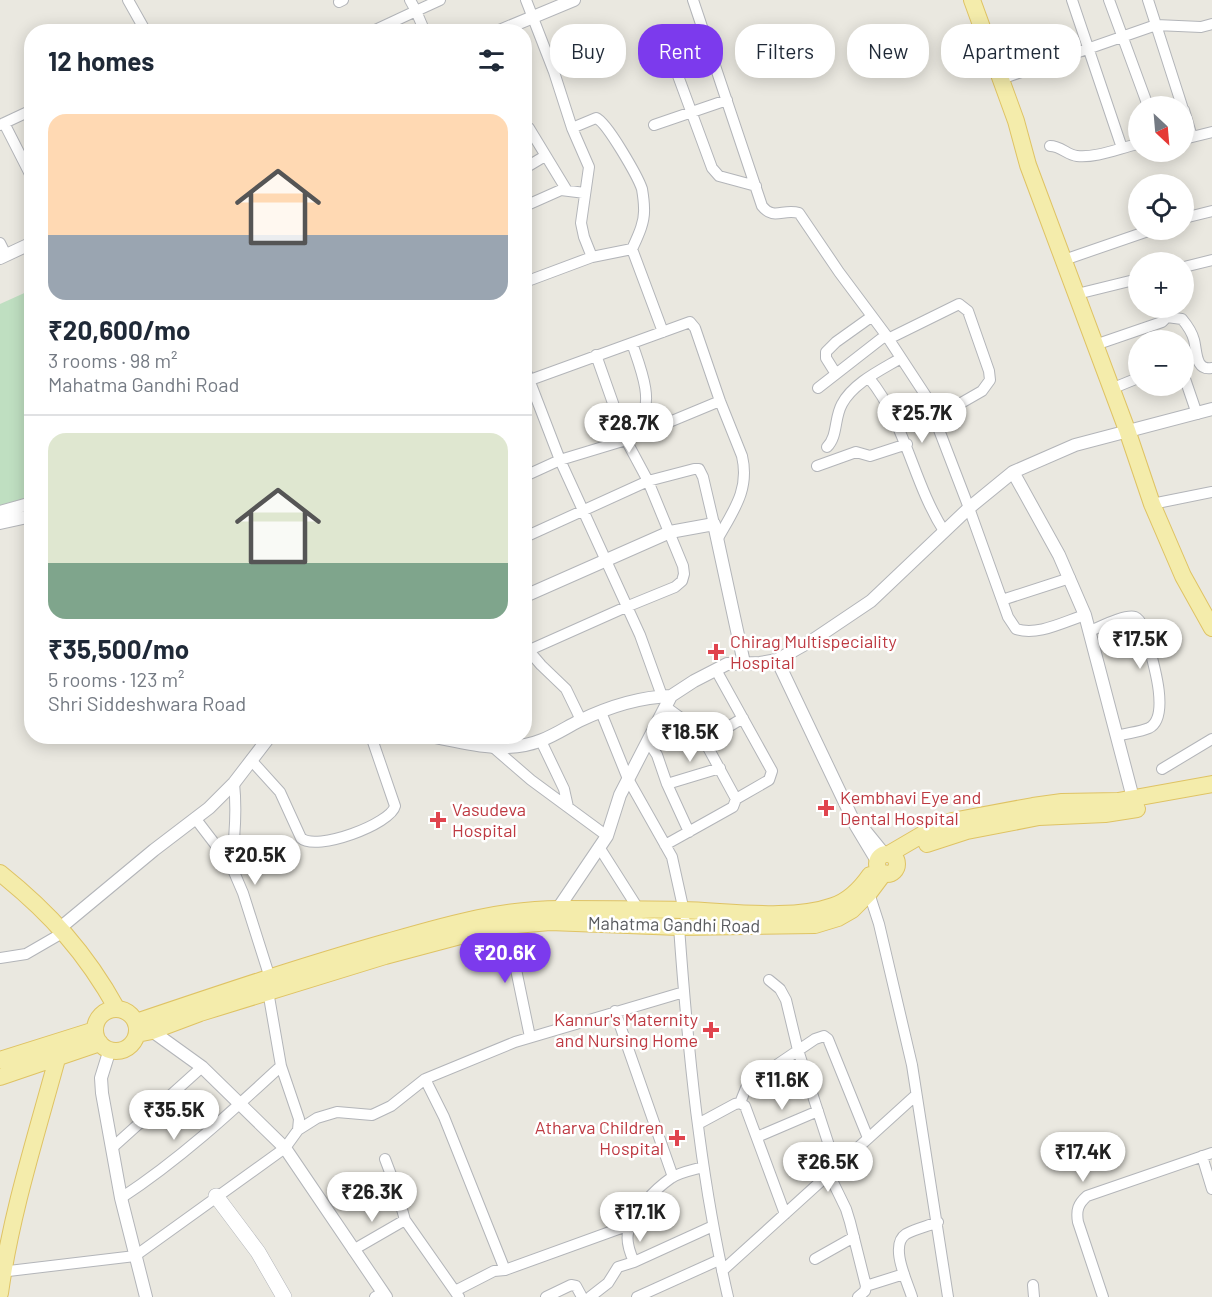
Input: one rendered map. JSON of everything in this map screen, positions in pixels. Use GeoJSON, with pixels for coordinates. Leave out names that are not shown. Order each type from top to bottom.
{"type":"FeatureCollection","features":[{"type":"Feature","properties":{"kind":"main road"},"geometry":{"type":"LineString","coordinates":[[972,0],[1001,79],[1028,165],[1127,430],[1152,504],[1183,576],[1212,628]]}},
{"type":"Feature","properties":{"kind":"main road","name":"Mahatma Gandhi Road"},"geometry":{"type":"LineString","coordinates":[[142,1029],[269,985],[435,941],[554,915],[639,909],[751,914],[804,913],[824,909],[849,898],[885,862],[930,830],[952,821],[1062,802],[1133,798],[1212,784]]}},
{"type":"Feature","properties":{"kind":"main road","name":"Mahatma Gandhi Road"},"geometry":{"type":"LineString","coordinates":[[269,985],[327,958],[459,921],[502,913],[554,915],[683,927],[815,925],[838,918],[852,910],[870,893],[885,862],[931,842],[967,831],[1039,817],[1105,814],[1212,796]]}},
{"type":"Feature","properties":{"kind":"main road"},"geometry":{"type":"LineString","coordinates":[[0,873],[31,898],[62,930],[99,976],[117,1009]]}},
{"type":"Feature","properties":{"kind":"main road"},"geometry":{"type":"LineString","coordinates":[[0,1060],[102,1041],[121,1050],[127,1048],[142,1029],[125,1011],[109,1010],[97,1022],[102,1041]]}},
{"type":"Feature","properties":{"kind":"main road"},"geometry":{"type":"LineString","coordinates":[[0,1077],[57,1059],[102,1041]]}},
{"type":"Feature","properties":{"kind":"main road"},"geometry":{"type":"LineString","coordinates":[[0,1293],[2,1271],[28,1164],[57,1059]]}},
{"type":"Feature","properties":{"kind":"main road"},"geometry":{"type":"LineString","coordinates":[[216,1196],[258,1252],[284,1297]]}},
{"type":"Feature","properties":{"kind":"street"},"geometry":{"type":"LineString","coordinates":[[128,0],[142,24]]}},
{"type":"Feature","properties":{"kind":"street"},"geometry":{"type":"LineString","coordinates":[[410,0],[422,24]]}},
{"type":"Feature","properties":{"kind":"street"},"geometry":{"type":"LineString","coordinates":[[388,24],[440,0]]}},
{"type":"Feature","properties":{"kind":"street"},"geometry":{"type":"LineString","coordinates":[[526,0],[565,103],[572,128],[589,167],[590,174],[585,193],[581,230],[591,257]]}},
{"type":"Feature","properties":{"kind":"street"},"geometry":{"type":"LineString","coordinates":[[516,24],[574,0]]}},
{"type":"Feature","properties":{"kind":"street"},"geometry":{"type":"LineString","coordinates":[[693,0],[762,206],[767,212],[779,214],[791,210],[799,213],[926,396],[969,507],[1008,618],[1016,629],[1024,632],[1037,631],[1085,615]]}},
{"type":"Feature","properties":{"kind":"street"},"geometry":{"type":"LineString","coordinates":[[1072,0],[1122,148]]}},
{"type":"Feature","properties":{"kind":"street"},"geometry":{"type":"LineString","coordinates":[[1109,0],[1144,96]]}},
{"type":"Feature","properties":{"kind":"street"},"geometry":{"type":"LineString","coordinates":[[1148,0],[1179,96]]}},
{"type":"Feature","properties":{"kind":"street"},"geometry":{"type":"LineString","coordinates":[[1001,79],[1156,26],[1201,27],[1212,24]]}},
{"type":"Feature","properties":{"kind":"street"},"geometry":{"type":"LineString","coordinates":[[679,78],[709,163],[716,173],[756,186]]}},
{"type":"Feature","properties":{"kind":"street"},"geometry":{"type":"LineString","coordinates":[[654,126],[727,100]]}},
{"type":"Feature","properties":{"kind":"street"},"geometry":{"type":"LineString","coordinates":[[24,114],[2,124],[24,164]]}},
{"type":"Feature","properties":{"kind":"street"},"geometry":{"type":"LineString","coordinates":[[572,128],[596,118],[600,119],[642,188],[644,219],[632,249],[663,332]]}},
{"type":"Feature","properties":{"kind":"street"},"geometry":{"type":"LineString","coordinates":[[1194,136],[1212,132]]}},
{"type":"Feature","properties":{"kind":"street"},"geometry":{"type":"LineString","coordinates":[[532,133],[566,189]]}},
{"type":"Feature","properties":{"kind":"street"},"geometry":{"type":"LineString","coordinates":[[1050,146],[1056,146],[1078,156],[1128,146]]}},
{"type":"Feature","properties":{"kind":"street"},"geometry":{"type":"LineString","coordinates":[[532,164],[545,156]]}},
{"type":"Feature","properties":{"kind":"street"},"geometry":{"type":"LineString","coordinates":[[532,203],[566,189],[585,193]]}},
{"type":"Feature","properties":{"kind":"street"},"geometry":{"type":"LineString","coordinates":[[1194,216],[1212,211]]}},
{"type":"Feature","properties":{"kind":"street"},"geometry":{"type":"LineString","coordinates":[[1064,260],[1128,238]]}},
{"type":"Feature","properties":{"kind":"street"},"geometry":{"type":"LineString","coordinates":[[2,252],[24,245]]}},
{"type":"Feature","properties":{"kind":"street"},"geometry":{"type":"LineString","coordinates":[[532,279],[591,257],[632,249]]}},
{"type":"Feature","properties":{"kind":"street"},"geometry":{"type":"LineString","coordinates":[[1194,265],[1210,261],[1212,273]]}},
{"type":"Feature","properties":{"kind":"street"},"geometry":{"type":"LineString","coordinates":[[1077,294],[1128,281]]}},
{"type":"Feature","properties":{"kind":"street"},"geometry":{"type":"LineString","coordinates":[[818,388],[887,337],[958,304],[968,310],[990,380],[982,391],[935,418]]}},
{"type":"Feature","properties":{"kind":"street"},"geometry":{"type":"LineString","coordinates":[[836,374],[826,358],[826,352],[872,316]]}},
{"type":"Feature","properties":{"kind":"street"},"geometry":{"type":"LineString","coordinates":[[1095,345],[1162,322],[1164,318]]}},
{"type":"Feature","properties":{"kind":"street"},"geometry":{"type":"LineString","coordinates":[[1180,318],[1194,338],[1198,361],[1206,369],[1212,368]]}},
{"type":"Feature","properties":{"kind":"street"},"geometry":{"type":"LineString","coordinates":[[532,379],[690,322],[694,326],[742,456],[746,476],[741,495],[717,540]]}},
{"type":"Feature","properties":{"kind":"street"},"geometry":{"type":"LineString","coordinates":[[622,427],[638,421],[644,413],[647,402],[641,369],[632,343]]}},
{"type":"Feature","properties":{"kind":"street"},"geometry":{"type":"LineString","coordinates":[[532,649],[675,587],[682,581],[684,574],[670,532],[648,481],[626,440],[596,355]]}},
{"type":"Feature","properties":{"kind":"street"},"geometry":{"type":"LineString","coordinates":[[827,447],[833,441],[836,417],[848,394],[901,358]]}},
{"type":"Feature","properties":{"kind":"street"},"geometry":{"type":"LineString","coordinates":[[869,378],[897,421],[924,495],[944,531]]}},
{"type":"Feature","properties":{"kind":"street"},"geometry":{"type":"LineString","coordinates":[[1111,389],[1128,382]]}},
{"type":"Feature","properties":{"kind":"street"},"geometry":{"type":"LineString","coordinates":[[532,385],[560,460],[640,635],[666,700],[699,731],[736,800]]}},
{"type":"Feature","properties":{"kind":"street"},"geometry":{"type":"LineString","coordinates":[[1191,396],[1197,414]]}},
{"type":"Feature","properties":{"kind":"street"},"geometry":{"type":"LineString","coordinates":[[532,473],[560,460],[626,440],[720,401]]}},
{"type":"Feature","properties":{"kind":"street"},"geometry":{"type":"LineString","coordinates":[[554,915],[603,841],[620,795],[666,700],[694,681],[727,664],[777,660],[816,638],[871,601],[969,507],[1013,472],[1075,444],[1212,409]]}},
{"type":"Feature","properties":{"kind":"street"},"geometry":{"type":"LineString","coordinates":[[817,466],[856,452],[870,456],[907,444]]}},
{"type":"Feature","properties":{"kind":"street"},"geometry":{"type":"LineString","coordinates":[[532,534],[648,481],[699,469],[704,477],[744,663]]}},
{"type":"Feature","properties":{"kind":"street"},"geometry":{"type":"LineString","coordinates":[[1013,472],[1070,578],[1085,615],[1133,798]]}},
{"type":"Feature","properties":{"kind":"street"},"geometry":{"type":"LineString","coordinates":[[1152,504],[1212,492]]}},
{"type":"Feature","properties":{"kind":"street"},"geometry":{"type":"LineString","coordinates":[[0,512],[24,505]]}},
{"type":"Feature","properties":{"kind":"street"},"geometry":{"type":"LineString","coordinates":[[0,523],[24,518]]}},
{"type":"Feature","properties":{"kind":"street"},"geometry":{"type":"LineString","coordinates":[[532,593],[670,532],[714,524]]}},
{"type":"Feature","properties":{"kind":"street"},"geometry":{"type":"LineString","coordinates":[[1002,600],[1070,578]]}},
{"type":"Feature","properties":{"kind":"street"},"geometry":{"type":"LineString","coordinates":[[1090,632],[1125,618],[1135,617],[1144,630],[1159,689],[1159,710],[1156,722],[1150,728],[1117,735]]}},
{"type":"Feature","properties":{"kind":"street"},"geometry":{"type":"LineString","coordinates":[[532,656],[566,689],[581,720]]}},
{"type":"Feature","properties":{"kind":"street"},"geometry":{"type":"LineString","coordinates":[[777,660],[861,837],[885,862]]}},
{"type":"Feature","properties":{"kind":"street"},"geometry":{"type":"LineString","coordinates":[[665,845],[733,807],[736,800],[769,780],[772,771],[716,670]]}},
{"type":"Feature","properties":{"kind":"street"},"geometry":{"type":"LineString","coordinates":[[532,742],[542,741],[581,720],[633,700],[666,700]]}},
{"type":"Feature","properties":{"kind":"street"},"geometry":{"type":"LineString","coordinates":[[601,712],[628,779],[675,867],[684,910],[684,992],[703,1167],[720,1265],[728,1297]]}},
{"type":"Feature","properties":{"kind":"street"},"geometry":{"type":"LineString","coordinates":[[705,741],[743,718]]}},
{"type":"Feature","properties":{"kind":"street"},"geometry":{"type":"LineString","coordinates":[[1162,769],[1212,739]]}},
{"type":"Feature","properties":{"kind":"street"},"geometry":{"type":"LineString","coordinates":[[542,741],[564,789],[568,807]]}},
{"type":"Feature","properties":{"kind":"street"},"geometry":{"type":"LineString","coordinates":[[648,741],[657,754],[689,832]]}},
{"type":"Feature","properties":{"kind":"street"},"geometry":{"type":"LineString","coordinates":[[0,958],[26,954],[62,930],[209,808],[234,783],[264,744]]}},
{"type":"Feature","properties":{"kind":"street"},"geometry":{"type":"LineString","coordinates":[[251,760],[280,792],[301,838],[313,843],[330,841],[387,817],[394,811],[395,806],[374,744]]}},
{"type":"Feature","properties":{"kind":"street"},"geometry":{"type":"LineString","coordinates":[[473,744],[494,748],[521,744]]}},
{"type":"Feature","properties":{"kind":"street"},"geometry":{"type":"LineString","coordinates":[[494,748],[531,780],[568,807],[603,841],[639,909]]}},
{"type":"Feature","properties":{"kind":"street"},"geometry":{"type":"LineString","coordinates":[[668,784],[720,768]]}},
{"type":"Feature","properties":{"kind":"street"},"geometry":{"type":"LineString","coordinates":[[231,865],[236,834],[234,783]]}},
{"type":"Feature","properties":{"kind":"street"},"geometry":{"type":"LineString","coordinates":[[195,818],[231,865],[243,892],[269,985],[280,1066],[299,1119],[298,1130]]}},
{"type":"Feature","properties":{"kind":"street"},"geometry":{"type":"LineString","coordinates":[[870,893],[912,1065],[948,1297]]}},
{"type":"Feature","properties":{"kind":"street"},"geometry":{"type":"LineString","coordinates":[[507,926],[530,1037]]}},
{"type":"Feature","properties":{"kind":"street"},"geometry":{"type":"LineString","coordinates":[[769,980],[780,989],[786,1000],[798,1050],[818,1111],[832,1170],[854,1237],[866,1286],[865,1291],[858,1297]]}},
{"type":"Feature","properties":{"kind":"street"},"geometry":{"type":"LineString","coordinates":[[2,1271],[135,1256],[285,1148],[298,1130],[317,1118],[337,1112],[372,1115],[391,1106],[425,1079],[530,1037],[684,992]]}},
{"type":"Feature","properties":{"kind":"street"},"geometry":{"type":"LineString","coordinates":[[615,1011],[673,1177]]}},
{"type":"Feature","properties":{"kind":"street"},"geometry":{"type":"LineString","coordinates":[[142,1029],[202,1066],[285,1148],[381,1296]]}},
{"type":"Feature","properties":{"kind":"street"},"geometry":{"type":"LineString","coordinates":[[741,1103],[746,1088],[753,1081],[798,1050],[824,1036],[828,1039],[868,1138]]}},
{"type":"Feature","properties":{"kind":"street"},"geometry":{"type":"LineString","coordinates":[[102,1041],[100,1078],[122,1198],[146,1297]]}},
{"type":"Feature","properties":{"kind":"street"},"geometry":{"type":"LineString","coordinates":[[113,1147],[202,1066]]}},
{"type":"Feature","properties":{"kind":"street"},"geometry":{"type":"LineString","coordinates":[[122,1198],[174,1159],[280,1066]]}},
{"type":"Feature","properties":{"kind":"street"},"geometry":{"type":"LineString","coordinates":[[425,1079],[444,1117],[505,1270]]}},
{"type":"Feature","properties":{"kind":"street"},"geometry":{"type":"LineString","coordinates":[[637,1297],[720,1265],[785,1214],[916,1095]]}},
{"type":"Feature","properties":{"kind":"street"},"geometry":{"type":"LineString","coordinates":[[698,1124],[741,1103]]}},
{"type":"Feature","properties":{"kind":"street"},"geometry":{"type":"LineString","coordinates":[[741,1103],[745,1106],[785,1214]]}},
{"type":"Feature","properties":{"kind":"street"},"geometry":{"type":"LineString","coordinates":[[757,1137],[818,1111]]}},
{"type":"Feature","properties":{"kind":"street"},"geometry":{"type":"LineString","coordinates":[[1103,1297],[1078,1222],[1079,1203],[1087,1196],[1207,1154],[1212,1189]]}},
{"type":"Feature","properties":{"kind":"street"},"geometry":{"type":"LineString","coordinates":[[385,1159],[405,1220],[457,1294],[494,1271],[505,1270],[621,1228],[629,1228]]}},
{"type":"Feature","properties":{"kind":"street"},"geometry":{"type":"LineString","coordinates":[[634,1262],[629,1247],[628,1231],[638,1212],[653,1194],[673,1177],[703,1167]]}},
{"type":"Feature","properties":{"kind":"street"},"geometry":{"type":"LineString","coordinates":[[353,1250],[405,1220]]}},
{"type":"Feature","properties":{"kind":"street"},"geometry":{"type":"LineString","coordinates":[[912,1297],[897,1248],[906,1234],[938,1222]]}},
{"type":"Feature","properties":{"kind":"street"},"geometry":{"type":"LineString","coordinates":[[590,1297],[608,1283],[618,1268],[713,1226]]}},
{"type":"Feature","properties":{"kind":"street"},"geometry":{"type":"LineString","coordinates":[[815,1258],[854,1237]]}},
{"type":"Feature","properties":{"kind":"street"},"geometry":{"type":"LineString","coordinates":[[866,1286],[904,1274]]}},
{"type":"Feature","properties":{"kind":"street"},"geometry":{"type":"LineString","coordinates":[[546,1297],[571,1285],[576,1286],[582,1297]]}},
{"type":"Feature","properties":{"kind":"street"},"geometry":{"type":"LineString","coordinates":[[1033,1285],[1034,1297]]}},
{"type":"Feature","properties":{"kind":"green space"},"geometry":{"type":"Polygon","coordinates":[[[24,293],[24,514],[0,519],[0,304],[24,293]]]}},
{"type":"Feature","properties":{"kind":"place","name":"Chirag Multispeciality Hospital"},"geometry":{"type":"Point","coordinates":[716,652]}},
{"type":"Feature","properties":{"kind":"place","name":"Kembhavi Eye and Dental Hospital"},"geometry":{"type":"Point","coordinates":[826,808]}},
{"type":"Feature","properties":{"kind":"place","name":"Vasudeva Hospital"},"geometry":{"type":"Point","coordinates":[438,820]}},
{"type":"Feature","properties":{"kind":"place","name":"Kannur's Maternity and Nursing Home"},"geometry":{"type":"Point","coordinates":[711,1030]}},
{"type":"Feature","properties":{"kind":"place","name":"Atharva Children Hospital"},"geometry":{"type":"Point","coordinates":[677,1138]}}]}
